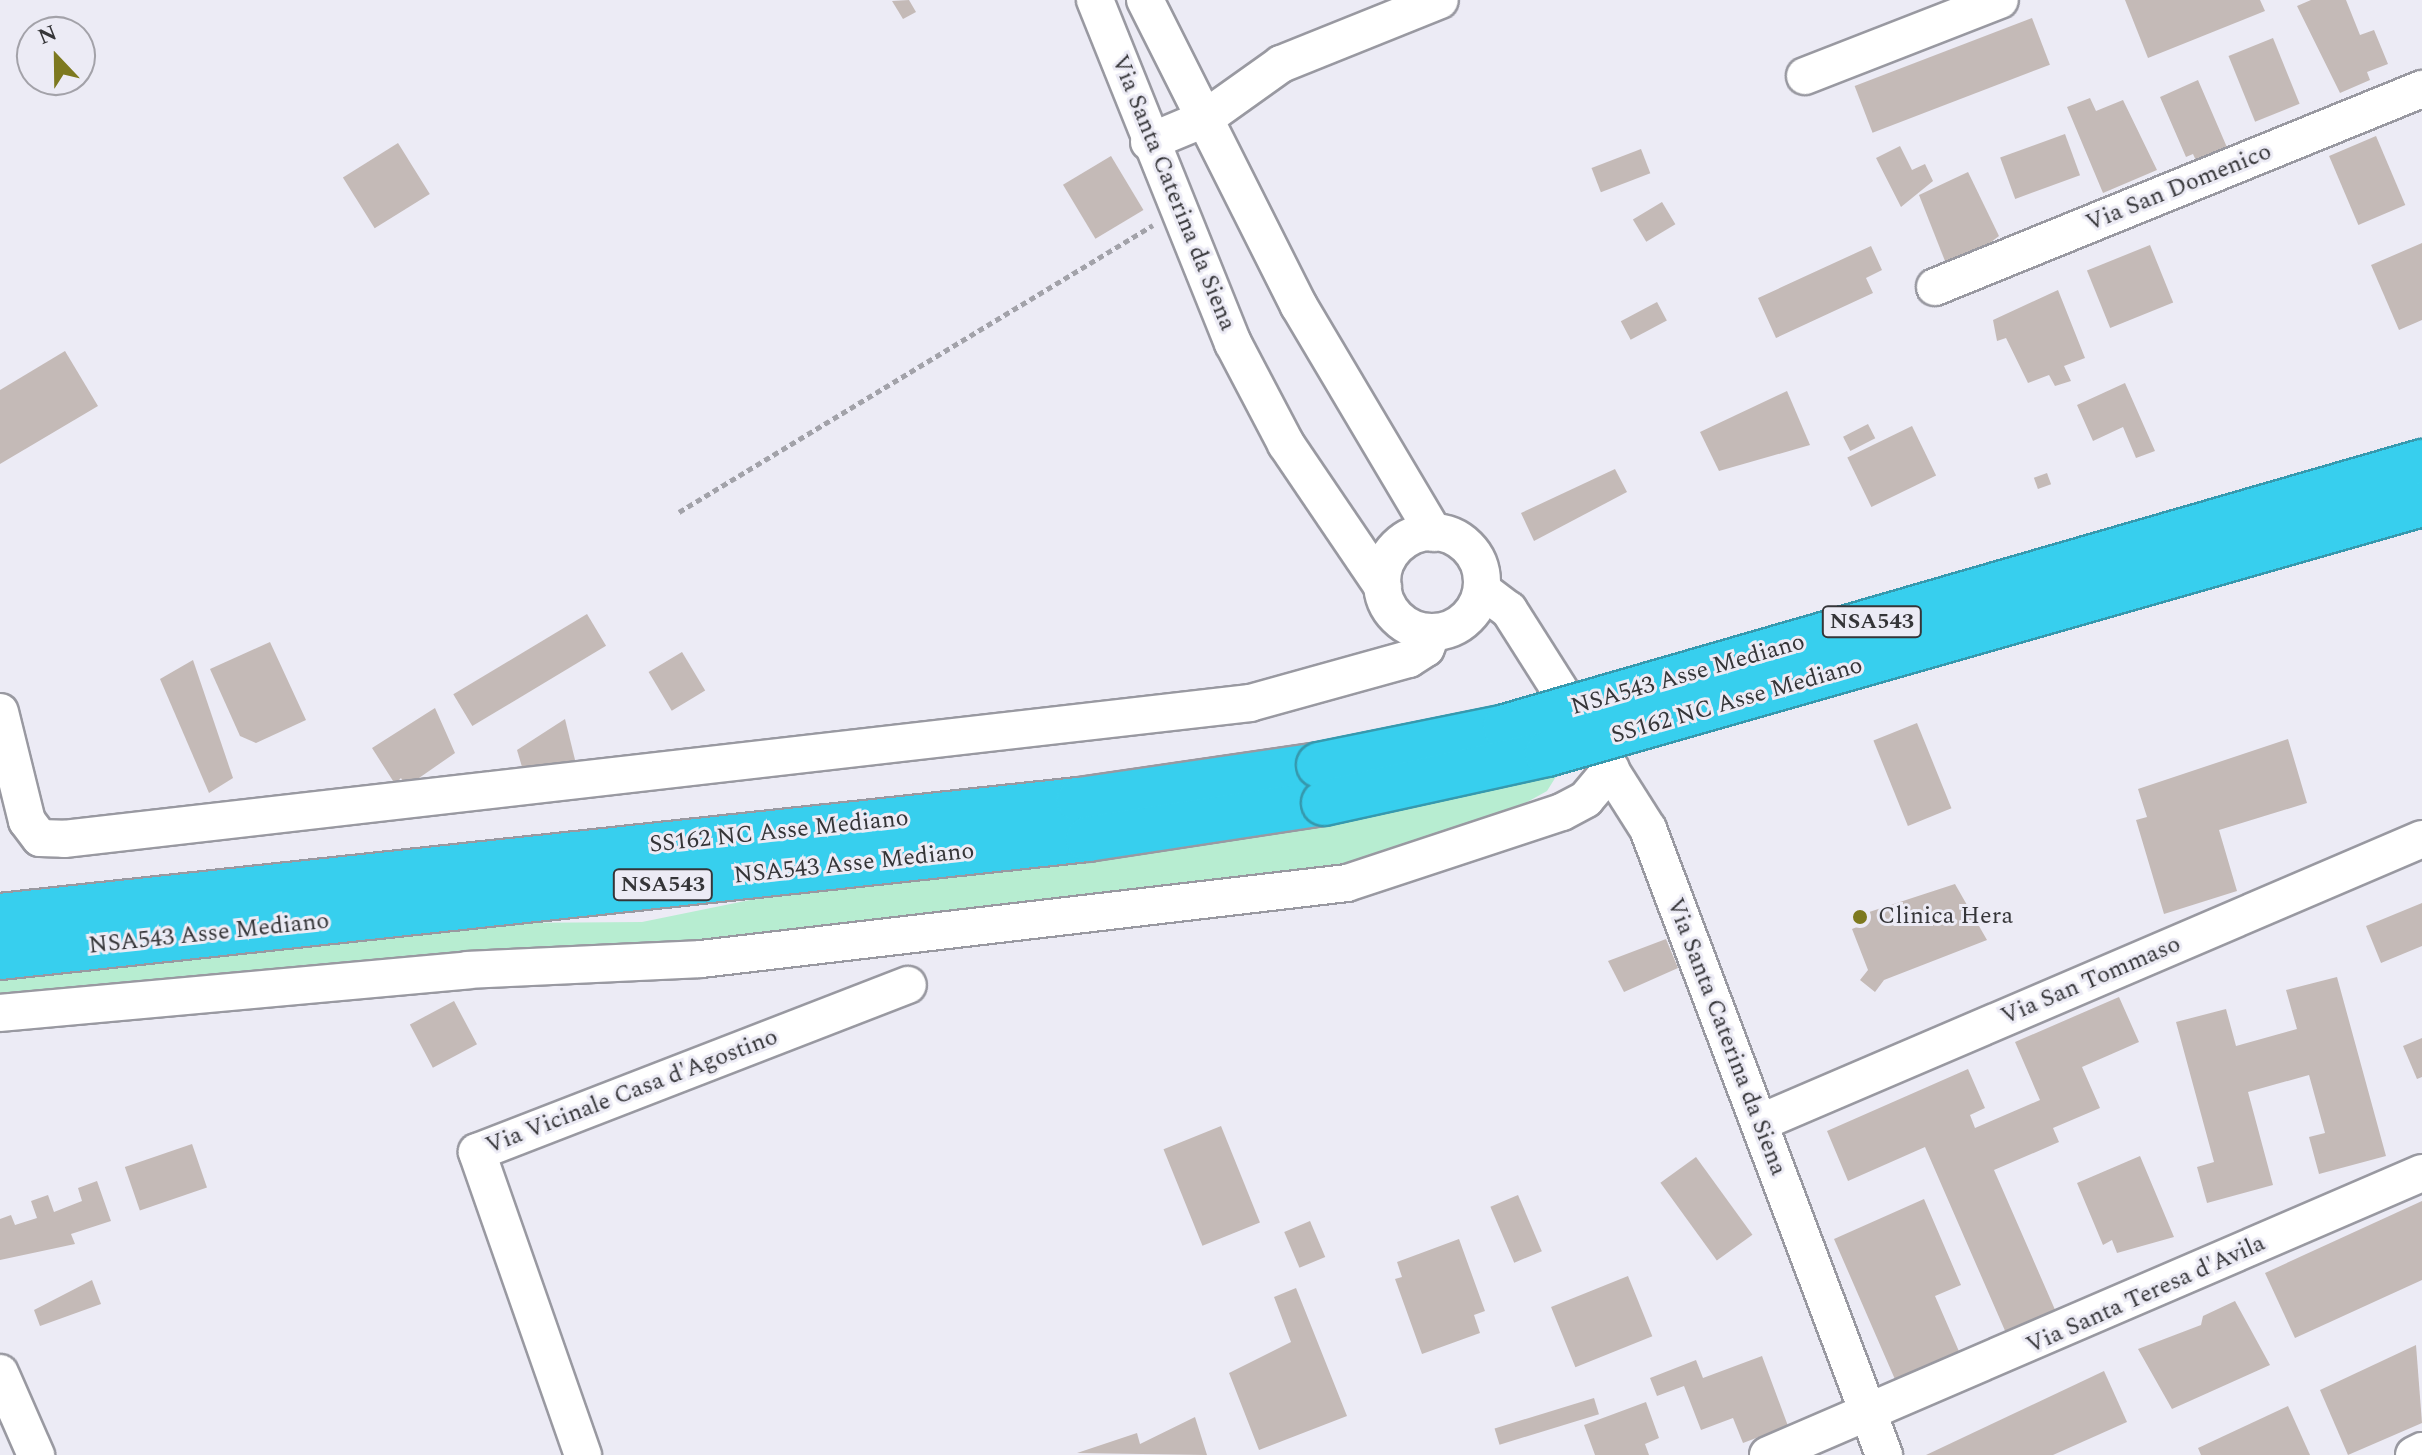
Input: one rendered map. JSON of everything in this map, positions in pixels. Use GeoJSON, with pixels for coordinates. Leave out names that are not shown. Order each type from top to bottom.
{"type":"FeatureCollection","features":[{"type":"Feature","properties":{"kind":"highway","name":"NSA543 Asse Mediano"},"geometry":{"type":"LineString","coordinates":[[0,957],[1088,839],[1322,784],[1505,727],[2422,462]]}},
{"type":"Feature","properties":{"kind":"highway","name":"SS162 NC Asse Mediano"},"geometry":{"type":"LineString","coordinates":[[0,916],[1079,800],[1322,784],[1547,754],[2422,504]]}},
{"type":"Feature","properties":{"kind":"street","name":"Via Santa Caterina da Siena"},"geometry":{"type":"LineString","coordinates":[[1095,0],[1174,212],[1265,406],[1383,587]]}},
{"type":"Feature","properties":{"kind":"street","name":"Via Santa Caterina da Siena"},"geometry":{"type":"LineString","coordinates":[[1145,0],[1299,306],[1434,533]]}},
{"type":"Feature","properties":{"kind":"street"},"geometry":{"type":"LineString","coordinates":[[1149,142],[1204,119],[1281,64],[1440,0]]}},
{"type":"Feature","properties":{"kind":"street"},"geometry":{"type":"LineString","coordinates":[[1805,76],[2000,0]]}},
{"type":"Feature","properties":{"kind":"street","name":"Via San Domenico"},"geometry":{"type":"LineString","coordinates":[[1935,287],[2422,89]]}},
{"type":"Feature","properties":{"kind":"street"},"geometry":{"type":"LineString","coordinates":[[1467,622],[1482,590],[1466,549],[1434,533],[1396,541],[1383,562],[1383,587],[1400,616],[1432,632],[1467,622],[1510,628],[1527,640]]}},
{"type":"Feature","properties":{"kind":"street","name":"Via Santa Caterina da Siena"},"geometry":{"type":"LineString","coordinates":[[1482,590],[1500,600],[1648,829],[1884,1455]]}},
{"type":"Feature","properties":{"kind":"street"},"geometry":{"type":"LineString","coordinates":[[0,712],[27,821],[40,838],[64,839],[1236,705],[1409,659],[1426,648],[1432,632]]}},
{"type":"Feature","properties":{"kind":"street"},"geometry":{"type":"LineString","coordinates":[[0,1013],[468,970],[701,959],[1347,883],[1562,812],[1586,799],[1611,769]]}},
{"type":"Feature","properties":{"kind":"street","name":"Via San Tommaso"},"geometry":{"type":"LineString","coordinates":[[1759,1123],[2422,839]]}},
{"type":"Feature","properties":{"kind":"street","name":"Via Vicinale Casa d'Agostino"},"geometry":{"type":"LineString","coordinates":[[583,1455],[477,1152],[908,985]]}},
{"type":"Feature","properties":{"kind":"street","name":"Via Santa Teresa d'Avila"},"geometry":{"type":"LineString","coordinates":[[1768,1455],[1869,1417],[2422,1173]]}},
{"type":"Feature","properties":{"kind":"street"},"geometry":{"type":"LineString","coordinates":[[0,1373],[36,1455]]}},
{"type":"Feature","properties":{"kind":"street"},"geometry":{"type":"LineString","coordinates":[[2414,1455],[2422,1451]]}},
{"type":"Feature","properties":{"kind":"path"},"geometry":{"type":"LineString","coordinates":[[679,512],[1174,212]]}},
{"type":"Feature","properties":{"kind":"green space"},"geometry":{"type":"Polygon","coordinates":[[[1557,775],[1547,791],[1507,813],[1342,868],[711,946],[0,1004],[0,974],[504,923],[642,922],[750,900],[1266,836],[1557,775]]]}},
{"type":"Feature","properties":{"kind":"building"},"geometry":{"type":"Polygon","coordinates":[[[909,0],[916,12],[903,19],[892,1],[909,0]]]}},
{"type":"Feature","properties":{"kind":"building"},"geometry":{"type":"Polygon","coordinates":[[[2125,0],[2260,0],[2265,11],[2148,58],[2125,0]]]}},
{"type":"Feature","properties":{"kind":"building"},"geometry":{"type":"Polygon","coordinates":[[[2311,0],[2346,0],[2360,35],[2374,30],[2388,64],[2367,72],[2370,80],[2340,93],[2297,6],[2311,0]]]}},
{"type":"Feature","properties":{"kind":"building"},"geometry":{"type":"Polygon","coordinates":[[[2032,18],[2050,65],[1873,133],[1855,86],[2032,18]]]}},
{"type":"Feature","properties":{"kind":"building"},"geometry":{"type":"Polygon","coordinates":[[[2273,38],[2300,104],[2255,122],[2228,56],[2273,38]]]}},
{"type":"Feature","properties":{"kind":"building"},"geometry":{"type":"Polygon","coordinates":[[[2198,80],[2229,152],[2198,165],[2193,154],[2186,157],[2160,97],[2198,80]]]}},
{"type":"Feature","properties":{"kind":"building"},"geometry":{"type":"Polygon","coordinates":[[[2090,98],[2096,111],[2123,100],[2157,170],[2103,193],[2067,107],[2090,98]]]}},
{"type":"Feature","properties":{"kind":"building"},"geometry":{"type":"Polygon","coordinates":[[[2065,134],[2080,175],[2015,199],[2000,158],[2065,134]]]}},
{"type":"Feature","properties":{"kind":"building"},"geometry":{"type":"Polygon","coordinates":[[[2376,136],[2405,205],[2358,225],[2329,156],[2376,136]]]}},
{"type":"Feature","properties":{"kind":"building"},"geometry":{"type":"Polygon","coordinates":[[[398,143],[430,194],[375,228],[343,177],[398,143]]]}},
{"type":"Feature","properties":{"kind":"building"},"geometry":{"type":"Polygon","coordinates":[[[1900,146],[1912,170],[1925,164],[1933,181],[1901,207],[1876,158],[1900,146]]]}},
{"type":"Feature","properties":{"kind":"building"},"geometry":{"type":"Polygon","coordinates":[[[1641,149],[1650,173],[1601,192],[1592,168],[1641,149]]]}},
{"type":"Feature","properties":{"kind":"building"},"geometry":{"type":"Polygon","coordinates":[[[1111,156],[1143,210],[1095,239],[1063,185],[1111,156]]]}},
{"type":"Feature","properties":{"kind":"building"},"geometry":{"type":"Polygon","coordinates":[[[1968,172],[1999,236],[1974,255],[1945,261],[1919,195],[1968,172]]]}},
{"type":"Feature","properties":{"kind":"building"},"geometry":{"type":"Polygon","coordinates":[[[1662,202],[1675,224],[1646,242],[1633,220],[1662,202]]]}},
{"type":"Feature","properties":{"kind":"building"},"geometry":{"type":"Polygon","coordinates":[[[2422,243],[2422,320],[2399,330],[2371,265],[2422,243]]]}},
{"type":"Feature","properties":{"kind":"building"},"geometry":{"type":"Polygon","coordinates":[[[2150,245],[2173,302],[2110,328],[2087,270],[2150,245]]]}},
{"type":"Feature","properties":{"kind":"building"},"geometry":{"type":"Polygon","coordinates":[[[1871,246],[1882,270],[1866,278],[1873,293],[1776,338],[1758,298],[1871,246]]]}},
{"type":"Feature","properties":{"kind":"building"},"geometry":{"type":"Polygon","coordinates":[[[2058,290],[2085,358],[2064,366],[2071,381],[2055,386],[2049,375],[2028,383],[2006,338],[1997,341],[1993,320],[2058,290]]]}},
{"type":"Feature","properties":{"kind":"building"},"geometry":{"type":"Polygon","coordinates":[[[1657,302],[1667,321],[1631,340],[1621,321],[1657,302]]]}},
{"type":"Feature","properties":{"kind":"building"},"geometry":{"type":"Polygon","coordinates":[[[65,351],[98,406],[0,464],[0,390],[65,351]]]}},
{"type":"Feature","properties":{"kind":"building"},"geometry":{"type":"Polygon","coordinates":[[[2125,383],[2155,451],[2136,458],[2123,427],[2093,441],[2077,405],[2125,383]]]}},
{"type":"Feature","properties":{"kind":"building"},"geometry":{"type":"Polygon","coordinates":[[[1787,391],[1810,445],[1719,471],[1700,432],[1787,391]]]}},
{"type":"Feature","properties":{"kind":"building"},"geometry":{"type":"Polygon","coordinates":[[[1868,424],[1875,438],[1850,451],[1843,437],[1868,424]]]}},
{"type":"Feature","properties":{"kind":"building"},"geometry":{"type":"Polygon","coordinates":[[[1912,426],[1936,475],[1871,507],[1847,458],[1912,426]]]}},
{"type":"Feature","properties":{"kind":"building"},"geometry":{"type":"Polygon","coordinates":[[[1615,469],[1627,492],[1534,541],[1521,513],[1615,469]]]}},
{"type":"Feature","properties":{"kind":"building"},"geometry":{"type":"Polygon","coordinates":[[[2047,473],[2051,484],[2038,489],[2034,478],[2047,473]]]}},
{"type":"Feature","properties":{"kind":"building"},"geometry":{"type":"Polygon","coordinates":[[[587,614],[606,646],[472,726],[453,694],[587,614]]]}},
{"type":"Feature","properties":{"kind":"building"},"geometry":{"type":"Polygon","coordinates":[[[270,642],[306,720],[256,743],[240,736],[210,669],[270,642]]]}},
{"type":"Feature","properties":{"kind":"building"},"geometry":{"type":"Polygon","coordinates":[[[682,652],[705,691],[672,711],[649,672],[682,652]]]}},
{"type":"Feature","properties":{"kind":"building"},"geometry":{"type":"Polygon","coordinates":[[[193,660],[233,778],[209,793],[160,679],[193,660]]]}},
{"type":"Feature","properties":{"kind":"building"},"geometry":{"type":"Polygon","coordinates":[[[435,708],[455,753],[406,787],[401,778],[395,784],[372,748],[435,708]]]}},
{"type":"Feature","properties":{"kind":"building"},"geometry":{"type":"Polygon","coordinates":[[[565,719],[577,768],[525,777],[517,750],[565,719]]]}},
{"type":"Feature","properties":{"kind":"building"},"geometry":{"type":"Polygon","coordinates":[[[1917,723],[1951,808],[1908,826],[1873,741],[1917,723]]]}},
{"type":"Feature","properties":{"kind":"building"},"geometry":{"type":"Polygon","coordinates":[[[2288,739],[2307,803],[2219,830],[2237,891],[2164,914],[2136,820],[2147,817],[2138,789],[2288,739]]]}},
{"type":"Feature","properties":{"kind":"building"},"geometry":{"type":"Polygon","coordinates":[[[1955,884],[1987,940],[1884,980],[1875,992],[1860,980],[1868,970],[1852,929],[1867,923],[1863,914],[1955,884]]]}},
{"type":"Feature","properties":{"kind":"building"},"geometry":{"type":"Polygon","coordinates":[[[2422,903],[2422,946],[2381,963],[2366,926],[2422,903]]]}},
{"type":"Feature","properties":{"kind":"building"},"geometry":{"type":"Polygon","coordinates":[[[1666,939],[1678,968],[1624,992],[1608,961],[1666,939]]]}},
{"type":"Feature","properties":{"kind":"building"},"geometry":{"type":"Polygon","coordinates":[[[2337,977],[2386,1156],[2319,1174],[2309,1137],[2325,1133],[2309,1075],[2248,1092],[2273,1185],[2207,1203],[2197,1167],[2214,1162],[2176,1022],[2226,1009],[2236,1046],[2297,1029],[2286,990],[2337,977]]]}},
{"type":"Feature","properties":{"kind":"building"},"geometry":{"type":"Polygon","coordinates":[[[2119,997],[2139,1042],[2082,1067],[2100,1108],[2053,1128],[2059,1142],[1994,1170],[2056,1312],[2006,1333],[1925,1147],[1848,1181],[1827,1131],[1968,1069],[1985,1108],[1970,1115],[1975,1128],[2040,1100],[2015,1042],[2119,997]]]}},
{"type":"Feature","properties":{"kind":"building"},"geometry":{"type":"Polygon","coordinates":[[[454,1001],[477,1044],[433,1068],[410,1024],[454,1001]]]}},
{"type":"Feature","properties":{"kind":"building"},"geometry":{"type":"Polygon","coordinates":[[[2422,1038],[2422,1077],[2417,1079],[2403,1046],[2422,1038]]]}},
{"type":"Feature","properties":{"kind":"building"},"geometry":{"type":"Polygon","coordinates":[[[1221,1126],[1260,1222],[1202,1246],[1164,1149],[1221,1126]]]}},
{"type":"Feature","properties":{"kind":"building"},"geometry":{"type":"Polygon","coordinates":[[[192,1144],[207,1187],[140,1211],[125,1167],[192,1144]]]}},
{"type":"Feature","properties":{"kind":"building"},"geometry":{"type":"Polygon","coordinates":[[[2140,1156],[2174,1237],[2117,1253],[2112,1240],[2103,1245],[2077,1183],[2140,1156]]]}},
{"type":"Feature","properties":{"kind":"building"},"geometry":{"type":"Polygon","coordinates":[[[1696,1157],[1752,1235],[1717,1261],[1660,1183],[1696,1157]]]}},
{"type":"Feature","properties":{"kind":"building"},"geometry":{"type":"Polygon","coordinates":[[[97,1181],[111,1221],[71,1234],[75,1244],[0,1260],[0,1219],[11,1215],[15,1225],[37,1218],[31,1201],[48,1195],[54,1212],[82,1201],[78,1188],[97,1181]]]}},
{"type":"Feature","properties":{"kind":"building"},"geometry":{"type":"Polygon","coordinates":[[[1518,1195],[1542,1251],[1514,1263],[1490,1207],[1518,1195]]]}},
{"type":"Feature","properties":{"kind":"building"},"geometry":{"type":"Polygon","coordinates":[[[1924,1199],[1961,1285],[1935,1296],[1961,1356],[1897,1384],[1834,1239],[1924,1199]]]}},
{"type":"Feature","properties":{"kind":"building"},"geometry":{"type":"Polygon","coordinates":[[[2422,1201],[2422,1280],[2295,1338],[2265,1273],[2422,1201]]]}},
{"type":"Feature","properties":{"kind":"building"},"geometry":{"type":"Polygon","coordinates":[[[1310,1221],[1325,1257],[1299,1268],[1284,1232],[1310,1221]]]}},
{"type":"Feature","properties":{"kind":"building"},"geometry":{"type":"Polygon","coordinates":[[[1459,1239],[1485,1311],[1474,1315],[1480,1333],[1422,1354],[1395,1279],[1402,1277],[1397,1262],[1459,1239]]]}},
{"type":"Feature","properties":{"kind":"building"},"geometry":{"type":"Polygon","coordinates":[[[1628,1276],[1652,1336],[1575,1367],[1551,1307],[1628,1276]]]}},
{"type":"Feature","properties":{"kind":"building"},"geometry":{"type":"Polygon","coordinates":[[[92,1280],[101,1304],[40,1326],[34,1310],[92,1280]]]}},
{"type":"Feature","properties":{"kind":"building"},"geometry":{"type":"Polygon","coordinates":[[[1296,1288],[1347,1416],[1259,1450],[1229,1373],[1291,1342],[1274,1297],[1296,1288]]]}},
{"type":"Feature","properties":{"kind":"building"},"geometry":{"type":"Polygon","coordinates":[[[2235,1301],[2270,1365],[2172,1409],[2138,1349],[2201,1325],[2203,1316],[2235,1301]]]}},
{"type":"Feature","properties":{"kind":"building"},"geometry":{"type":"Polygon","coordinates":[[[2416,1345],[2422,1423],[2348,1455],[2320,1390],[2416,1345]]]}},
{"type":"Feature","properties":{"kind":"building"},"geometry":{"type":"Polygon","coordinates":[[[1762,1356],[1788,1426],[1743,1443],[1733,1418],[1701,1430],[1684,1386],[1657,1396],[1650,1378],[1696,1360],[1703,1378],[1762,1356]]]}},
{"type":"Feature","properties":{"kind":"building"},"geometry":{"type":"Polygon","coordinates":[[[2104,1371],[2127,1422],[2053,1455],[1926,1455],[2104,1371]]]}},
{"type":"Feature","properties":{"kind":"building"},"geometry":{"type":"Polygon","coordinates":[[[1594,1398],[1599,1414],[1500,1445],[1495,1428],[1594,1398]]]}},
{"type":"Feature","properties":{"kind":"building"},"geometry":{"type":"Polygon","coordinates":[[[1646,1402],[1659,1438],[1645,1444],[1649,1455],[1595,1455],[1584,1425],[1646,1402]]]}},
{"type":"Feature","properties":{"kind":"building"},"geometry":{"type":"Polygon","coordinates":[[[2288,1406],[2310,1455],[2201,1455],[2198,1448],[2288,1406]]]}},
{"type":"Feature","properties":{"kind":"building"},"geometry":{"type":"Polygon","coordinates":[[[1195,1417],[1207,1455],[1077,1453],[1137,1433],[1140,1444],[1195,1417]]]}},
{"type":"Feature","properties":{"kind":"place","name":"Clinica Hera"},"geometry":{"type":"Point","coordinates":[1860,917]}}]}
